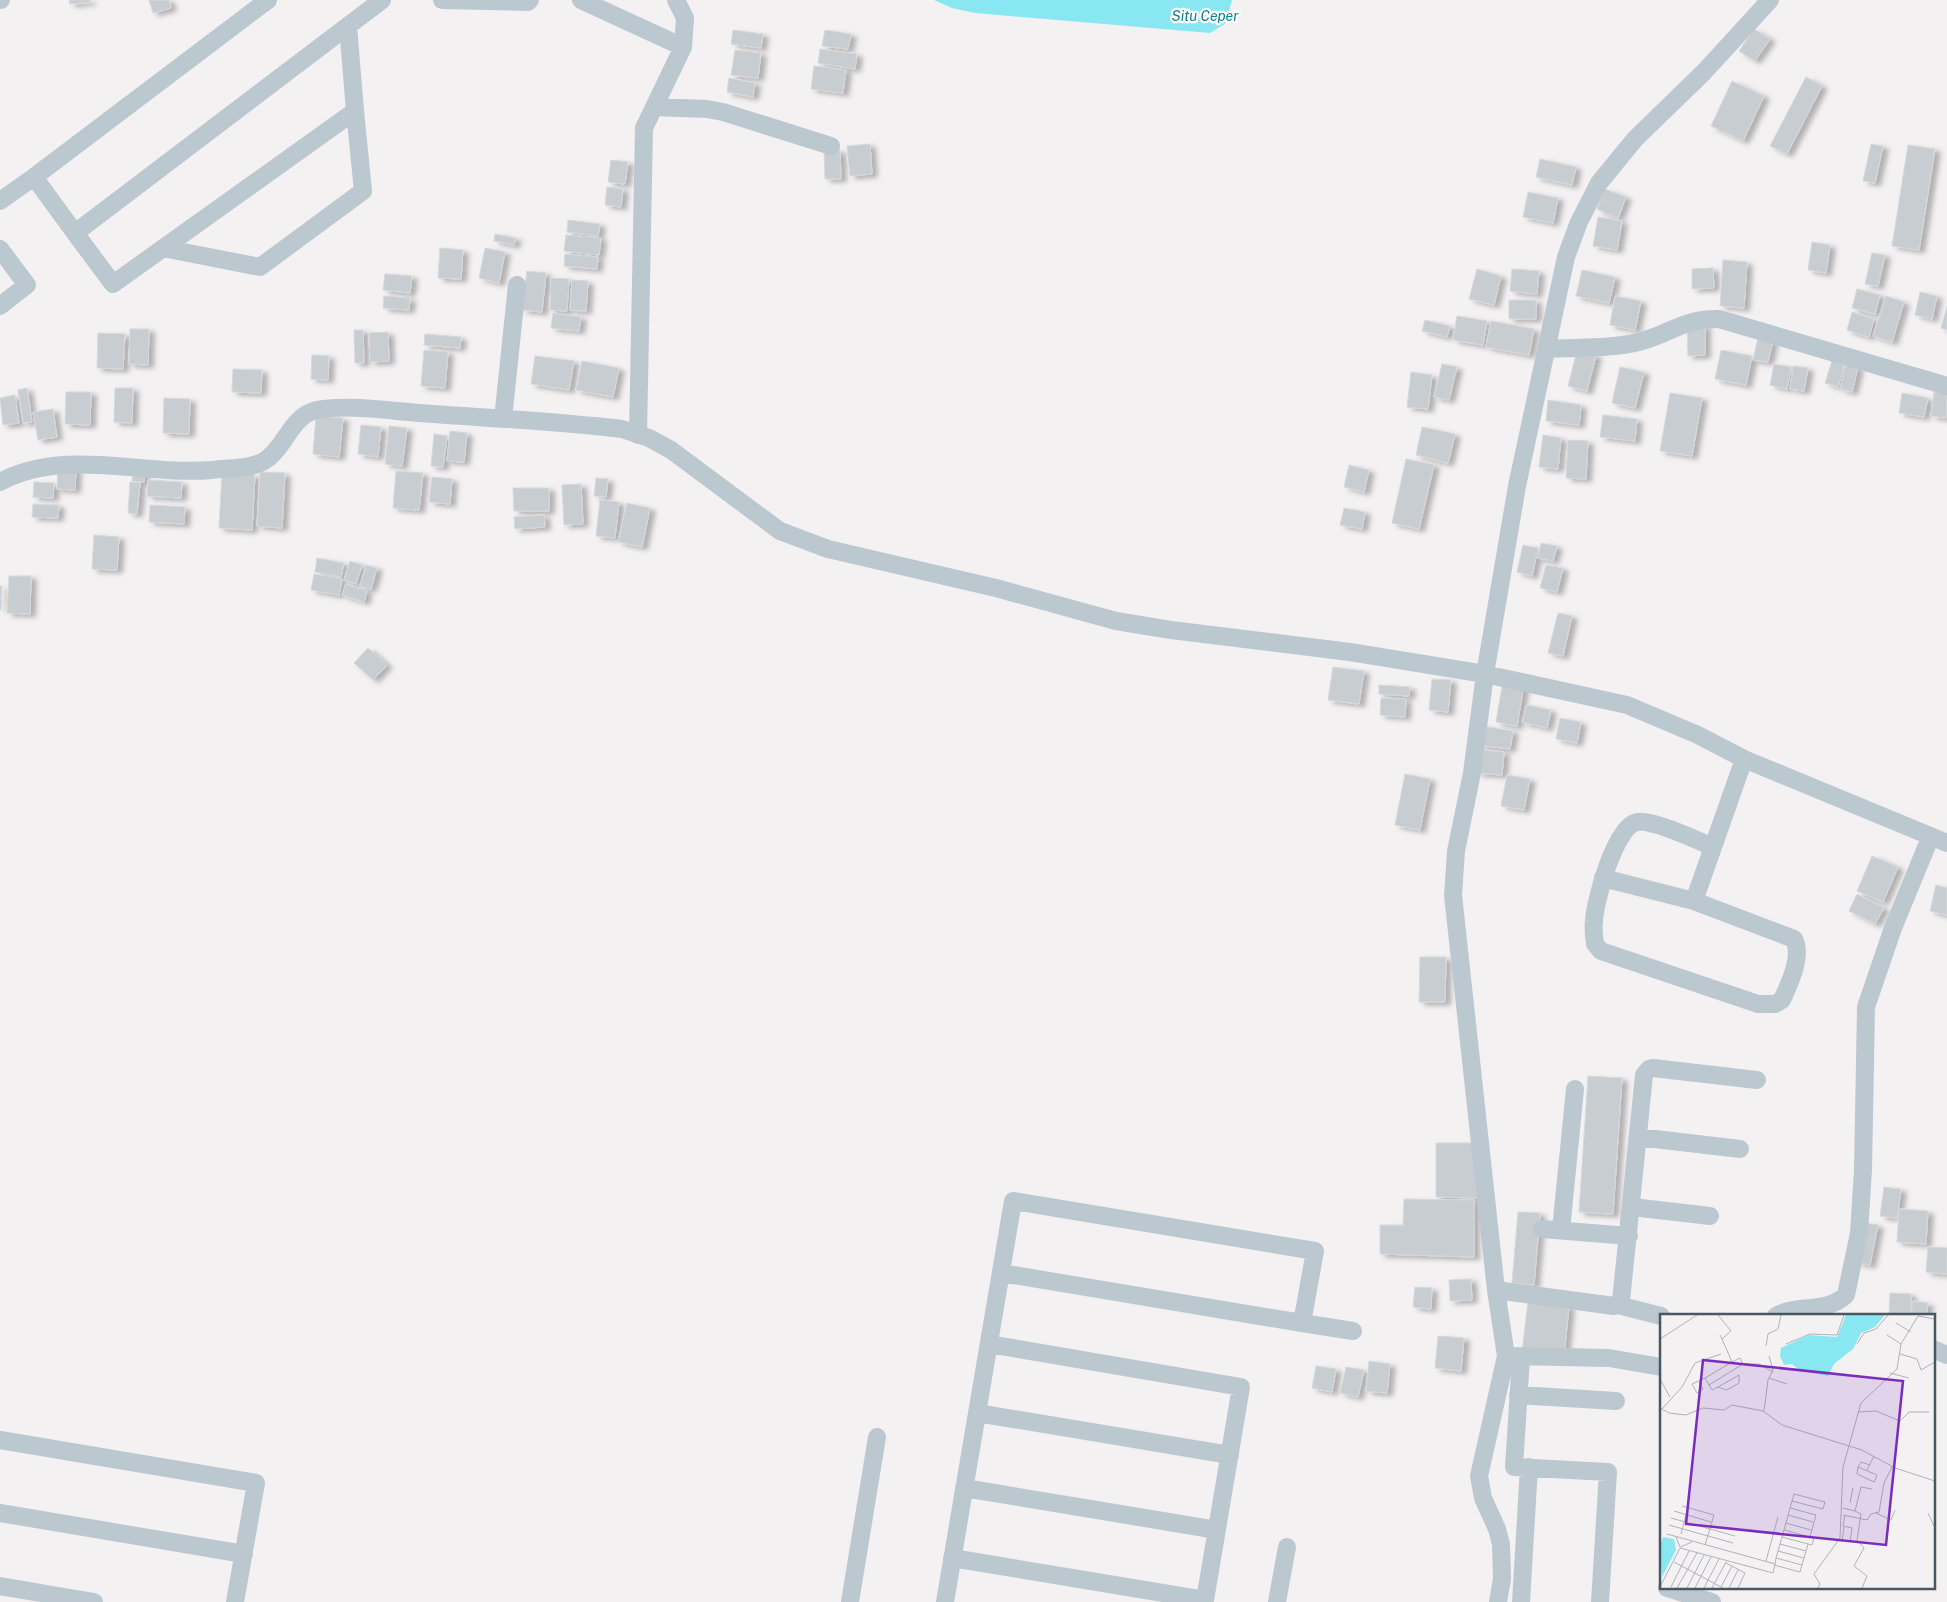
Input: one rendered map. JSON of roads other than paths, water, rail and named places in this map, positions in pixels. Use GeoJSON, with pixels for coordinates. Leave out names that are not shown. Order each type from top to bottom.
{"type":"FeatureCollection","features":[{"type":"Feature","properties":{"kind":"street"},"geometry":{"type":"LineString","coordinates":[[0,201],[268,0]]}},
{"type":"Feature","properties":{"kind":"street"},"geometry":{"type":"LineString","coordinates":[[75,233],[382,0]]}},
{"type":"Feature","properties":{"kind":"street"},"geometry":{"type":"LineString","coordinates":[[442,0],[528,2],[530,0]]}},
{"type":"Feature","properties":{"kind":"street"},"geometry":{"type":"LineString","coordinates":[[581,0],[683,47]]}},
{"type":"Feature","properties":{"kind":"street"},"geometry":{"type":"LineString","coordinates":[[638,435],[644,128],[683,47],[684,18],[676,0]]}},
{"type":"Feature","properties":{"kind":"street"},"geometry":{"type":"LineString","coordinates":[[1600,1602],[1608,1472],[1514,1467],[1518,1395],[1513,1356],[1496,1290],[1453,895],[1456,851],[1472,773],[1485,674],[1517,486],[1566,258],[1579,222],[1600,183],[1636,139],[1704,72],[1770,0]]}},
{"type":"Feature","properties":{"kind":"street"},"geometry":{"type":"LineString","coordinates":[[163,248],[260,267],[363,191],[348,26]]}},
{"type":"Feature","properties":{"kind":"street"},"geometry":{"type":"LineString","coordinates":[[654,107],[707,109],[723,112],[831,146]]}},
{"type":"Feature","properties":{"kind":"street"},"geometry":{"type":"LineString","coordinates":[[34,177],[113,284],[355,111]]}},
{"type":"Feature","properties":{"kind":"street"},"geometry":{"type":"LineString","coordinates":[[0,249],[27,285],[0,306]]}},
{"type":"Feature","properties":{"kind":"street"},"geometry":{"type":"LineString","coordinates":[[503,419],[517,285]]}},
{"type":"Feature","properties":{"kind":"street"},"geometry":{"type":"LineString","coordinates":[[1547,348],[1639,342],[1686,322],[1702,318],[1719,319],[1947,386]]}},
{"type":"Feature","properties":{"kind":"street"},"geometry":{"type":"LineString","coordinates":[[0,482],[16,474],[40,467],[67,465],[210,470],[253,465],[270,456],[303,415],[319,409],[370,409],[614,428],[638,435],[671,450],[780,531],[828,549],[996,588],[1116,621],[1171,630],[1350,652],[1485,674],[1627,706],[1698,735],[1744,759],[1930,838],[1947,843]]}},
{"type":"Feature","properties":{"kind":"street"},"geometry":{"type":"LineString","coordinates":[[1694,901],[1744,759]]}},
{"type":"Feature","properties":{"kind":"street"},"geometry":{"type":"LineString","coordinates":[[1603,878],[1694,901],[1794,939],[1797,944],[1794,973],[1782,1000],[1775,1004],[1758,1004],[1601,951],[1595,944],[1594,921],[1603,878],[1615,848],[1628,826],[1635,822],[1647,822],[1713,847]]}},
{"type":"Feature","properties":{"kind":"street"},"geometry":{"type":"LineString","coordinates":[[1780,1314],[1822,1307],[1838,1302],[1846,1295],[1859,1232],[1863,1170],[1866,1007],[1894,928],[1930,838]]}},
{"type":"Feature","properties":{"kind":"street"},"geometry":{"type":"LineString","coordinates":[[1618,1305],[1621,1302],[1629,1236],[1644,1075],[1649,1069],[1757,1080]]}},
{"type":"Feature","properties":{"kind":"street"},"geometry":{"type":"LineString","coordinates":[[1561,1230],[1576,1089]]}},
{"type":"Feature","properties":{"kind":"street"},"geometry":{"type":"LineString","coordinates":[[1638,1137],[1740,1149]]}},
{"type":"Feature","properties":{"kind":"street"},"geometry":{"type":"LineString","coordinates":[[945,1602],[1013,1201],[1315,1251],[1302,1323]]}},
{"type":"Feature","properties":{"kind":"street"},"geometry":{"type":"LineString","coordinates":[[1632,1207],[1710,1216]]}},
{"type":"Feature","properties":{"kind":"street"},"geometry":{"type":"LineString","coordinates":[[1542,1229],[1629,1236]]}},
{"type":"Feature","properties":{"kind":"street"},"geometry":{"type":"LineString","coordinates":[[1001,1273],[1353,1331]]}},
{"type":"Feature","properties":{"kind":"street"},"geometry":{"type":"LineString","coordinates":[[1496,1290],[1618,1305],[1660,1316]]}},
{"type":"Feature","properties":{"kind":"street"},"geometry":{"type":"LineString","coordinates":[[1822,1307],[1839,1314]]}},
{"type":"Feature","properties":{"kind":"street"},"geometry":{"type":"LineString","coordinates":[[952,1558],[1211,1601],[1217,1530],[1241,1386],[989,1344]]}},
{"type":"Feature","properties":{"kind":"street"},"geometry":{"type":"LineString","coordinates":[[1934,1349],[1947,1354]]}},
{"type":"Feature","properties":{"kind":"street"},"geometry":{"type":"LineString","coordinates":[[1513,1356],[1610,1358],[1660,1367]]}},
{"type":"Feature","properties":{"kind":"street"},"geometry":{"type":"LineString","coordinates":[[1498,1602],[1502,1580],[1501,1544],[1497,1529],[1483,1498],[1479,1476],[1513,1356]]}},
{"type":"Feature","properties":{"kind":"street"},"geometry":{"type":"LineString","coordinates":[[1518,1395],[1616,1401]]}},
{"type":"Feature","properties":{"kind":"street"},"geometry":{"type":"LineString","coordinates":[[977,1414],[1230,1456]]}},
{"type":"Feature","properties":{"kind":"street"},"geometry":{"type":"LineString","coordinates":[[850,1602],[877,1437]]}},
{"type":"Feature","properties":{"kind":"street"},"geometry":{"type":"LineString","coordinates":[[0,1442],[256,1483],[235,1602]]}},
{"type":"Feature","properties":{"kind":"street"},"geometry":{"type":"LineString","coordinates":[[1520,1602],[1528,1467]]}},
{"type":"Feature","properties":{"kind":"street"},"geometry":{"type":"LineString","coordinates":[[964,1488],[1217,1530]]}},
{"type":"Feature","properties":{"kind":"street"},"geometry":{"type":"LineString","coordinates":[[0,1512],[244,1554]]}},
{"type":"Feature","properties":{"kind":"street"},"geometry":{"type":"LineString","coordinates":[[1277,1602],[1287,1546]]}},
{"type":"Feature","properties":{"kind":"street"},"geometry":{"type":"LineString","coordinates":[[0,1586],[94,1602]]}},
{"type":"Feature","properties":{"kind":"street"},"geometry":{"type":"LineString","coordinates":[[1673,1590],[1712,1602]]}},
{"type":"Feature","properties":{"kind":"water","name":"Situ Ceper"},"geometry":{"type":"Polygon","coordinates":[[[934,0],[1232,0],[1225,24],[1210,33],[975,13],[952,8],[934,0]]]}}]}
